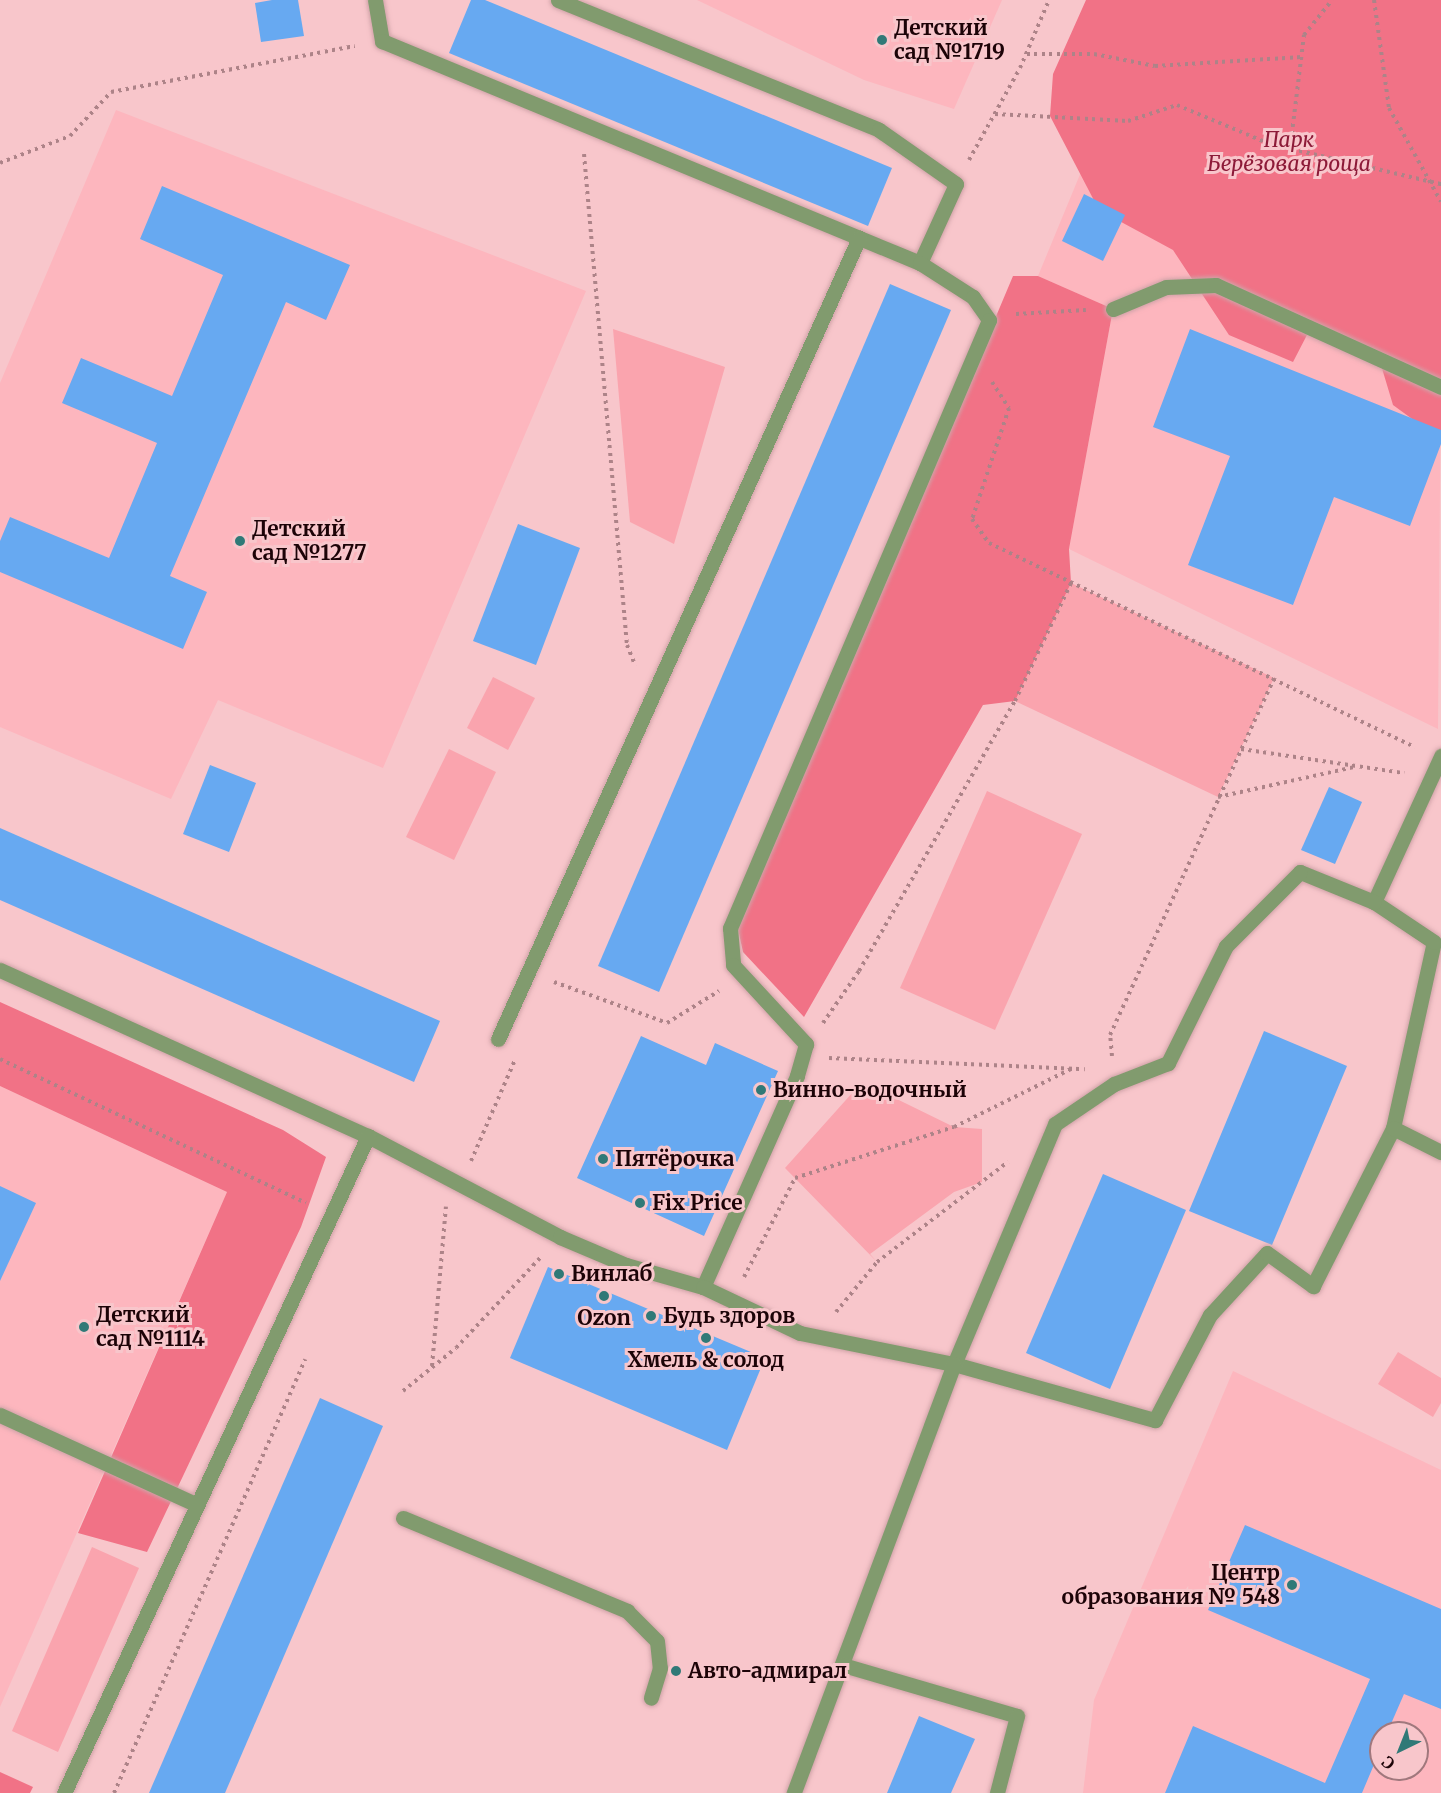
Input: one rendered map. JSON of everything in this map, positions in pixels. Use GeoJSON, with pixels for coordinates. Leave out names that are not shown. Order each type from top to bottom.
{"type":"FeatureCollection","features":[{"type":"Feature","properties":{"kind":"lane"},"geometry":{"type":"LineString","coordinates":[[375,0],[382,41],[920,263],[973,297],[989,320],[730,928],[733,965],[806,1044],[803,1057],[703,1287]]}},
{"type":"Feature","properties":{"kind":"lane"},"geometry":{"type":"LineString","coordinates":[[558,0],[879,130],[956,184],[920,263]]}},
{"type":"Feature","properties":{"kind":"lane"},"geometry":{"type":"LineString","coordinates":[[498,1039],[859,238]]}},
{"type":"Feature","properties":{"kind":"lane"},"geometry":{"type":"LineString","coordinates":[[1113,309],[1166,287],[1216,285],[1441,387]]}},
{"type":"Feature","properties":{"kind":"lane"},"geometry":{"type":"LineString","coordinates":[[1374,902],[1441,758]]}},
{"type":"Feature","properties":{"kind":"lane"},"geometry":{"type":"LineString","coordinates":[[0,970],[368,1136],[448,1176],[560,1237],[626,1265],[703,1287],[800,1333],[954,1364],[1155,1420],[1210,1315],[1267,1253],[1313,1286],[1393,1128],[1438,944],[1374,902],[1300,872],[1226,946],[1168,1063],[1113,1077],[1055,1124],[954,1364],[794,1793]]}},
{"type":"Feature","properties":{"kind":"lane"},"geometry":{"type":"LineString","coordinates":[[1393,1128],[1441,1152]]}},
{"type":"Feature","properties":{"kind":"lane"},"geometry":{"type":"LineString","coordinates":[[64,1793],[195,1504],[368,1136]]}},
{"type":"Feature","properties":{"kind":"lane"},"geometry":{"type":"LineString","coordinates":[[0,1415],[195,1504]]}},
{"type":"Feature","properties":{"kind":"lane"},"geometry":{"type":"LineString","coordinates":[[403,1518],[627,1611],[657,1641],[660,1668],[651,1698]]}},
{"type":"Feature","properties":{"kind":"lane"},"geometry":{"type":"LineString","coordinates":[[843,1665],[1017,1716],[997,1793]]}},
{"type":"Feature","properties":{"kind":"path"},"geometry":{"type":"LineString","coordinates":[[956,184],[1027,54],[1049,0]]}},
{"type":"Feature","properties":{"kind":"path"},"geometry":{"type":"LineString","coordinates":[[1290,149],[1304,35],[1332,0]]}},
{"type":"Feature","properties":{"kind":"path"},"geometry":{"type":"LineString","coordinates":[[1374,0],[1389,108],[1441,202]]}},
{"type":"Feature","properties":{"kind":"path"},"geometry":{"type":"LineString","coordinates":[[0,163],[70,136],[111,92],[382,41]]}},
{"type":"Feature","properties":{"kind":"path"},"geometry":{"type":"LineString","coordinates":[[1027,54],[1094,54],[1155,66],[1302,57]]}},
{"type":"Feature","properties":{"kind":"path"},"geometry":{"type":"LineString","coordinates":[[995,114],[1128,121],[1177,105],[1290,149],[1431,184],[1441,184]]}},
{"type":"Feature","properties":{"kind":"path"},"geometry":{"type":"LineString","coordinates":[[581,123],[627,645],[650,702]]}},
{"type":"Feature","properties":{"kind":"path"},"geometry":{"type":"LineString","coordinates":[[1019,313],[1113,309]]}},
{"type":"Feature","properties":{"kind":"path"},"geometry":{"type":"LineString","coordinates":[[975,355],[1009,408],[972,519],[989,543],[1441,758]]}},
{"type":"Feature","properties":{"kind":"path"},"geometry":{"type":"LineString","coordinates":[[820,1027],[860,971],[1015,701],[1071,583]]}},
{"type":"Feature","properties":{"kind":"path"},"geometry":{"type":"LineString","coordinates":[[803,1057],[1074,1068],[1113,1077],[1110,1035],[1274,678]]}},
{"type":"Feature","properties":{"kind":"path"},"geometry":{"type":"LineString","coordinates":[[1240,749],[1431,777]]}},
{"type":"Feature","properties":{"kind":"path"},"geometry":{"type":"LineString","coordinates":[[1218,797],[1358,766]]}},
{"type":"Feature","properties":{"kind":"path"},"geometry":{"type":"LineString","coordinates":[[550,981],[667,1023],[744,977]]}},
{"type":"Feature","properties":{"kind":"path"},"geometry":{"type":"LineString","coordinates":[[0,1059],[331,1215]]}},
{"type":"Feature","properties":{"kind":"path"},"geometry":{"type":"LineString","coordinates":[[752,1286],[744,1278],[795,1178],[954,1127],[1074,1068]]}},
{"type":"Feature","properties":{"kind":"path"},"geometry":{"type":"LineString","coordinates":[[800,1333],[842,1308],[877,1263],[1019,1153]]}},
{"type":"Feature","properties":{"kind":"path"},"geometry":{"type":"LineString","coordinates":[[432,1367],[448,1176]]}},
{"type":"Feature","properties":{"kind":"path"},"geometry":{"type":"LineString","coordinates":[[403,1391],[503,1302],[560,1237]]}},
{"type":"Feature","properties":{"kind":"path"},"geometry":{"type":"LineString","coordinates":[[114,1793],[305,1359]]}},
{"type":"Feature","properties":{"kind":"shaded area","name":"Детский сад №1719"},"geometry":{"type":"Polygon","coordinates":[[[697,0],[1002,0],[954,109],[864,80],[697,0]]]}},
{"type":"Feature","properties":{"kind":"shaded area","name":"Детский сад №1277"},"geometry":{"type":"Polygon","coordinates":[[[116,110],[586,291],[383,768],[218,700],[171,799],[0,727],[0,383],[116,110]]]}},
{"type":"Feature","properties":{"kind":"shaded area"},"geometry":{"type":"Polygon","coordinates":[[[1081,172],[1441,367],[1438,729],[1069,549],[1113,309],[1038,276],[1081,172]]]}},
{"type":"Feature","properties":{"kind":"shaded area"},"geometry":{"type":"Polygon","coordinates":[[[613,329],[725,367],[674,544],[630,522],[613,329]]]}},
{"type":"Feature","properties":{"kind":"shaded area"},"geometry":{"type":"Polygon","coordinates":[[[1071,583],[1274,678],[1218,797],[1015,701],[1071,583]]]}},
{"type":"Feature","properties":{"kind":"shaded area"},"geometry":{"type":"Polygon","coordinates":[[[493,677],[535,698],[508,750],[467,728],[493,677]]]}},
{"type":"Feature","properties":{"kind":"shaded area"},"geometry":{"type":"Polygon","coordinates":[[[449,749],[496,772],[454,860],[406,837],[449,749]]]}},
{"type":"Feature","properties":{"kind":"shaded area"},"geometry":{"type":"Polygon","coordinates":[[[987,791],[1082,834],[995,1030],[900,988],[987,791]]]}},
{"type":"Feature","properties":{"kind":"shaded area"},"geometry":{"type":"Polygon","coordinates":[[[862,1082],[954,1127],[982,1129],[982,1182],[954,1192],[870,1254],[877,1262],[785,1168],[862,1082]]]}},
{"type":"Feature","properties":{"kind":"shaded area","name":"Детский сад №1114"},"geometry":{"type":"Polygon","coordinates":[[[0,1086],[227,1192],[0,1707],[0,1086]]]}},
{"type":"Feature","properties":{"kind":"shaded area"},"geometry":{"type":"Polygon","coordinates":[[[1398,1352],[1441,1378],[1441,1403],[1433,1417],[1378,1384],[1398,1352]]]}},
{"type":"Feature","properties":{"kind":"shaded area","name":"Центр образования № 548"},"geometry":{"type":"Polygon","coordinates":[[[1233,1371],[1441,1470],[1441,1793],[1083,1793],[1094,1700],[1233,1371]]]}},
{"type":"Feature","properties":{"kind":"shaded area"},"geometry":{"type":"Polygon","coordinates":[[[92,1547],[139,1568],[58,1752],[12,1731],[92,1547]]]}},
{"type":"Feature","properties":{"kind":"green space","name":"Парк Берёзовая роща"},"geometry":{"type":"Polygon","coordinates":[[[1086,0],[1441,0],[1441,440],[1393,405],[1381,365],[1308,333],[1293,362],[1229,335],[1173,250],[1099,210],[1050,116],[1053,74],[1086,0]]]}},
{"type":"Feature","properties":{"kind":"green space"},"geometry":{"type":"Polygon","coordinates":[[[1013,276],[1038,276],[1113,309],[1069,549],[1071,583],[1015,701],[983,705],[804,1017],[743,952],[738,929],[1013,276]]]}},
{"type":"Feature","properties":{"kind":"green space"},"geometry":{"type":"Polygon","coordinates":[[[0,1002],[283,1130],[326,1157],[301,1227],[147,1552],[78,1533],[227,1192],[0,1086],[0,1002]]]}},
{"type":"Feature","properties":{"kind":"green space"},"geometry":{"type":"Polygon","coordinates":[[[0,1772],[33,1787],[30,1793],[0,1793],[0,1772]]]}},
{"type":"Feature","properties":{"kind":"building"},"geometry":{"type":"Polygon","coordinates":[[[272,0],[298,0],[304,36],[261,42],[255,3],[272,0]]]}},
{"type":"Feature","properties":{"kind":"building"},"geometry":{"type":"Polygon","coordinates":[[[471,0],[485,0],[892,168],[868,226],[449,53],[471,0]]]}},
{"type":"Feature","properties":{"kind":"building"},"geometry":{"type":"Polygon","coordinates":[[[162,186],[350,265],[326,320],[286,302],[170,576],[207,592],[183,649],[0,572],[0,541],[10,517],[109,558],[157,443],[62,403],[81,358],[172,396],[223,275],[140,239],[162,186]]]}},
{"type":"Feature","properties":{"kind":"building"},"geometry":{"type":"Polygon","coordinates":[[[1084,194],[1125,215],[1103,261],[1062,241],[1084,194]]]}},
{"type":"Feature","properties":{"kind":"building"},"geometry":{"type":"Polygon","coordinates":[[[890,284],[951,310],[659,992],[598,966],[890,284]]]}},
{"type":"Feature","properties":{"kind":"building"},"geometry":{"type":"Polygon","coordinates":[[[1190,329],[1441,430],[1441,444],[1410,526],[1334,497],[1293,605],[1188,565],[1230,456],[1153,427],[1190,329]]]}},
{"type":"Feature","properties":{"kind":"building"},"geometry":{"type":"Polygon","coordinates":[[[518,524],[580,548],[536,665],[473,641],[518,524]]]}},
{"type":"Feature","properties":{"kind":"building"},"geometry":{"type":"Polygon","coordinates":[[[210,765],[256,783],[229,852],[183,834],[210,765]]]}},
{"type":"Feature","properties":{"kind":"building"},"geometry":{"type":"Polygon","coordinates":[[[1329,787],[1362,802],[1335,864],[1301,850],[1329,787]]]}},
{"type":"Feature","properties":{"kind":"building"},"geometry":{"type":"Polygon","coordinates":[[[0,828],[440,1021],[414,1082],[0,900],[0,828]]]}},
{"type":"Feature","properties":{"kind":"building"},"geometry":{"type":"Polygon","coordinates":[[[1264,1031],[1347,1066],[1272,1245],[1189,1211],[1264,1031]]]}},
{"type":"Feature","properties":{"kind":"building"},"geometry":{"type":"Polygon","coordinates":[[[641,1036],[706,1065],[715,1043],[778,1071],[704,1236],[577,1178],[641,1036]]]}},
{"type":"Feature","properties":{"kind":"building"},"geometry":{"type":"Polygon","coordinates":[[[1103,1174],[1186,1210],[1110,1389],[1026,1353],[1103,1174]]]}},
{"type":"Feature","properties":{"kind":"building"},"geometry":{"type":"Polygon","coordinates":[[[0,1186],[36,1203],[0,1281],[0,1186]]]}},
{"type":"Feature","properties":{"kind":"building"},"geometry":{"type":"Polygon","coordinates":[[[548,1267],[765,1358],[727,1450],[510,1358],[548,1267]]]}},
{"type":"Feature","properties":{"kind":"building"},"geometry":{"type":"Polygon","coordinates":[[[320,1398],[383,1426],[225,1793],[149,1793],[320,1398]]]}},
{"type":"Feature","properties":{"kind":"building"},"geometry":{"type":"Polygon","coordinates":[[[1245,1525],[1441,1609],[1441,1709],[1404,1694],[1392,1721],[1369,1721],[1369,1776],[1362,1793],[1165,1793],[1193,1726],[1325,1783],[1370,1679],[1208,1610],[1245,1525]]]}},
{"type":"Feature","properties":{"kind":"building"},"geometry":{"type":"Polygon","coordinates":[[[919,1716],[975,1739],[951,1793],[887,1793],[919,1716]]]}},
{"type":"Feature","properties":{"kind":"place","name":"Детский сад №1719"},"geometry":{"type":"Point","coordinates":[882,40]}},
{"type":"Feature","properties":{"kind":"place","name":"Детский сад №1277"},"geometry":{"type":"Point","coordinates":[240,541]}},
{"type":"Feature","properties":{"kind":"place","name":"Винно-водочный"},"geometry":{"type":"Point","coordinates":[761,1090]}},
{"type":"Feature","properties":{"kind":"place","name":"Пятёрочка"},"geometry":{"type":"Point","coordinates":[603,1159]}},
{"type":"Feature","properties":{"kind":"place","name":"Fix Price"},"geometry":{"type":"Point","coordinates":[640,1203]}},
{"type":"Feature","properties":{"kind":"place","name":"Винлаб"},"geometry":{"type":"Point","coordinates":[559,1274]}},
{"type":"Feature","properties":{"kind":"place","name":"Ozon"},"geometry":{"type":"Point","coordinates":[604,1296]}},
{"type":"Feature","properties":{"kind":"place","name":"Будь здоров"},"geometry":{"type":"Point","coordinates":[651,1316]}},
{"type":"Feature","properties":{"kind":"place","name":"Детский сад №1114"},"geometry":{"type":"Point","coordinates":[84,1327]}},
{"type":"Feature","properties":{"kind":"place","name":"Хмель & солод"},"geometry":{"type":"Point","coordinates":[706,1338]}},
{"type":"Feature","properties":{"kind":"place","name":"Центр образования № 548"},"geometry":{"type":"Point","coordinates":[1292,1585]}},
{"type":"Feature","properties":{"kind":"place","name":"Авто-адмирал"},"geometry":{"type":"Point","coordinates":[676,1671]}}]}
